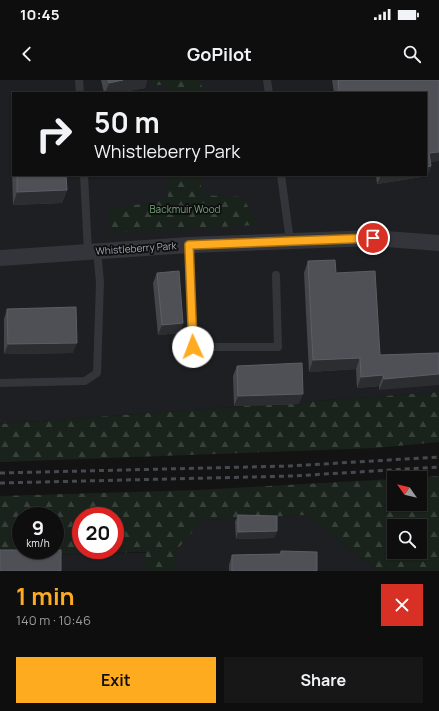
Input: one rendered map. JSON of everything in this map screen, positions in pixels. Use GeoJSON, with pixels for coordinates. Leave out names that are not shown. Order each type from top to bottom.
{"type":"FeatureCollection","features":[{"type":"Feature","properties":{"kind":"street","name":"Whistleberry Park"},"geometry":{"type":"LineString","coordinates":[[0,258],[189,245],[290,241],[373,238],[439,242]]}},
{"type":"Feature","properties":{"kind":"lane"},"geometry":{"type":"LineString","coordinates":[[79,80],[80,92]]}},
{"type":"Feature","properties":{"kind":"lane"},"geometry":{"type":"LineString","coordinates":[[267,80],[269,92]]}},
{"type":"Feature","properties":{"kind":"lane"},"geometry":{"type":"LineString","coordinates":[[0,383],[85,381],[97,373],[100,282],[93,251],[84,176]]}},
{"type":"Feature","properties":{"kind":"lane"},"geometry":{"type":"LineString","coordinates":[[281,176],[290,241]]}},
{"type":"Feature","properties":{"kind":"lane"},"geometry":{"type":"LineString","coordinates":[[189,245],[193,347],[278,347],[276,275]]}},
{"type":"Feature","properties":{"kind":"shaded area"},"geometry":{"type":"Polygon","coordinates":[[[0,80],[439,80],[439,392],[0,424],[0,80]]]}},
{"type":"Feature","properties":{"kind":"shaded area"},"geometry":{"type":"Polygon","coordinates":[[[307,515],[378,571],[0,571],[0,556],[12,556],[12,559],[64,559],[64,555],[72,554],[72,559],[124,559],[124,553],[175,552],[203,520],[307,515]]]}},
{"type":"Feature","properties":{"kind":"green space"},"geometry":{"type":"Polygon","coordinates":[[[153,80],[201,80],[202,92],[167,92],[167,85],[154,85],[153,80]]]}},
{"type":"Feature","properties":{"kind":"green space","name":"Backmuir Wood"},"geometry":{"type":"Polygon","coordinates":[[[168,176],[201,176],[201,195],[243,197],[257,225],[110,233],[107,210],[168,199],[168,176]]]}},
{"type":"Feature","properties":{"kind":"green space"},"geometry":{"type":"Polygon","coordinates":[[[439,392],[439,442],[376,448],[0,462],[0,424],[439,392]]]}},
{"type":"Feature","properties":{"kind":"green space"},"geometry":{"type":"Polygon","coordinates":[[[439,476],[439,571],[378,571],[307,515],[203,520],[175,552],[176,571],[145,571],[146,552],[124,553],[124,507],[72,507],[72,554],[64,554],[64,507],[12,507],[12,556],[0,556],[0,496],[197,490],[387,479],[387,511],[427,511],[427,477],[439,476]]]}},
{"type":"Feature","properties":{"kind":"building"},"geometry":{"type":"Polygon","coordinates":[[[108,80],[123,80],[109,83],[108,80]]]}},
{"type":"Feature","properties":{"kind":"building"},"geometry":{"type":"Polygon","coordinates":[[[338,80],[439,80],[439,152],[429,153],[431,166],[427,167],[427,92],[339,92],[338,80]]]}},
{"type":"Feature","properties":{"kind":"building"},"geometry":{"type":"Polygon","coordinates":[[[17,176],[66,176],[67,190],[17,192],[17,176]]]}},
{"type":"Feature","properties":{"kind":"building"},"geometry":{"type":"Polygon","coordinates":[[[335,260],[336,273],[375,271],[380,355],[439,353],[439,374],[384,379],[383,375],[361,377],[360,358],[313,360],[308,261],[335,260]]]}},
{"type":"Feature","properties":{"kind":"building"},"geometry":{"type":"Polygon","coordinates":[[[179,271],[183,323],[162,325],[157,273],[179,271]]]}},
{"type":"Feature","properties":{"kind":"building"},"geometry":{"type":"Polygon","coordinates":[[[76,307],[77,343],[8,344],[7,309],[76,307]]]}},
{"type":"Feature","properties":{"kind":"building"},"geometry":{"type":"Polygon","coordinates":[[[302,363],[303,394],[238,396],[237,366],[302,363]]]}},
{"type":"Feature","properties":{"kind":"building"},"geometry":{"type":"Polygon","coordinates":[[[238,515],[277,516],[277,531],[238,532],[238,515]]]}},
{"type":"Feature","properties":{"kind":"building"},"geometry":{"type":"Polygon","coordinates":[[[0,550],[12,550],[12,559],[61,559],[61,571],[0,571],[0,550]]]}},
{"type":"Feature","properties":{"kind":"building"},"geometry":{"type":"Polygon","coordinates":[[[281,551],[317,552],[317,571],[232,571],[232,555],[281,554],[281,551]]]}},
{"type":"Feature","properties":{"kind":"railway"},"geometry":{"type":"LineString","coordinates":[[0,473],[290,466],[439,457]]}},
{"type":"Feature","properties":{"kind":"railway"},"geometry":{"type":"LineString","coordinates":[[0,483],[293,476],[439,467]]}},
{"type":"Feature","properties":{"kind":"route"},"geometry":{"type":"LineString","coordinates":[[193,347],[189,245],[373,238]]}}]}
